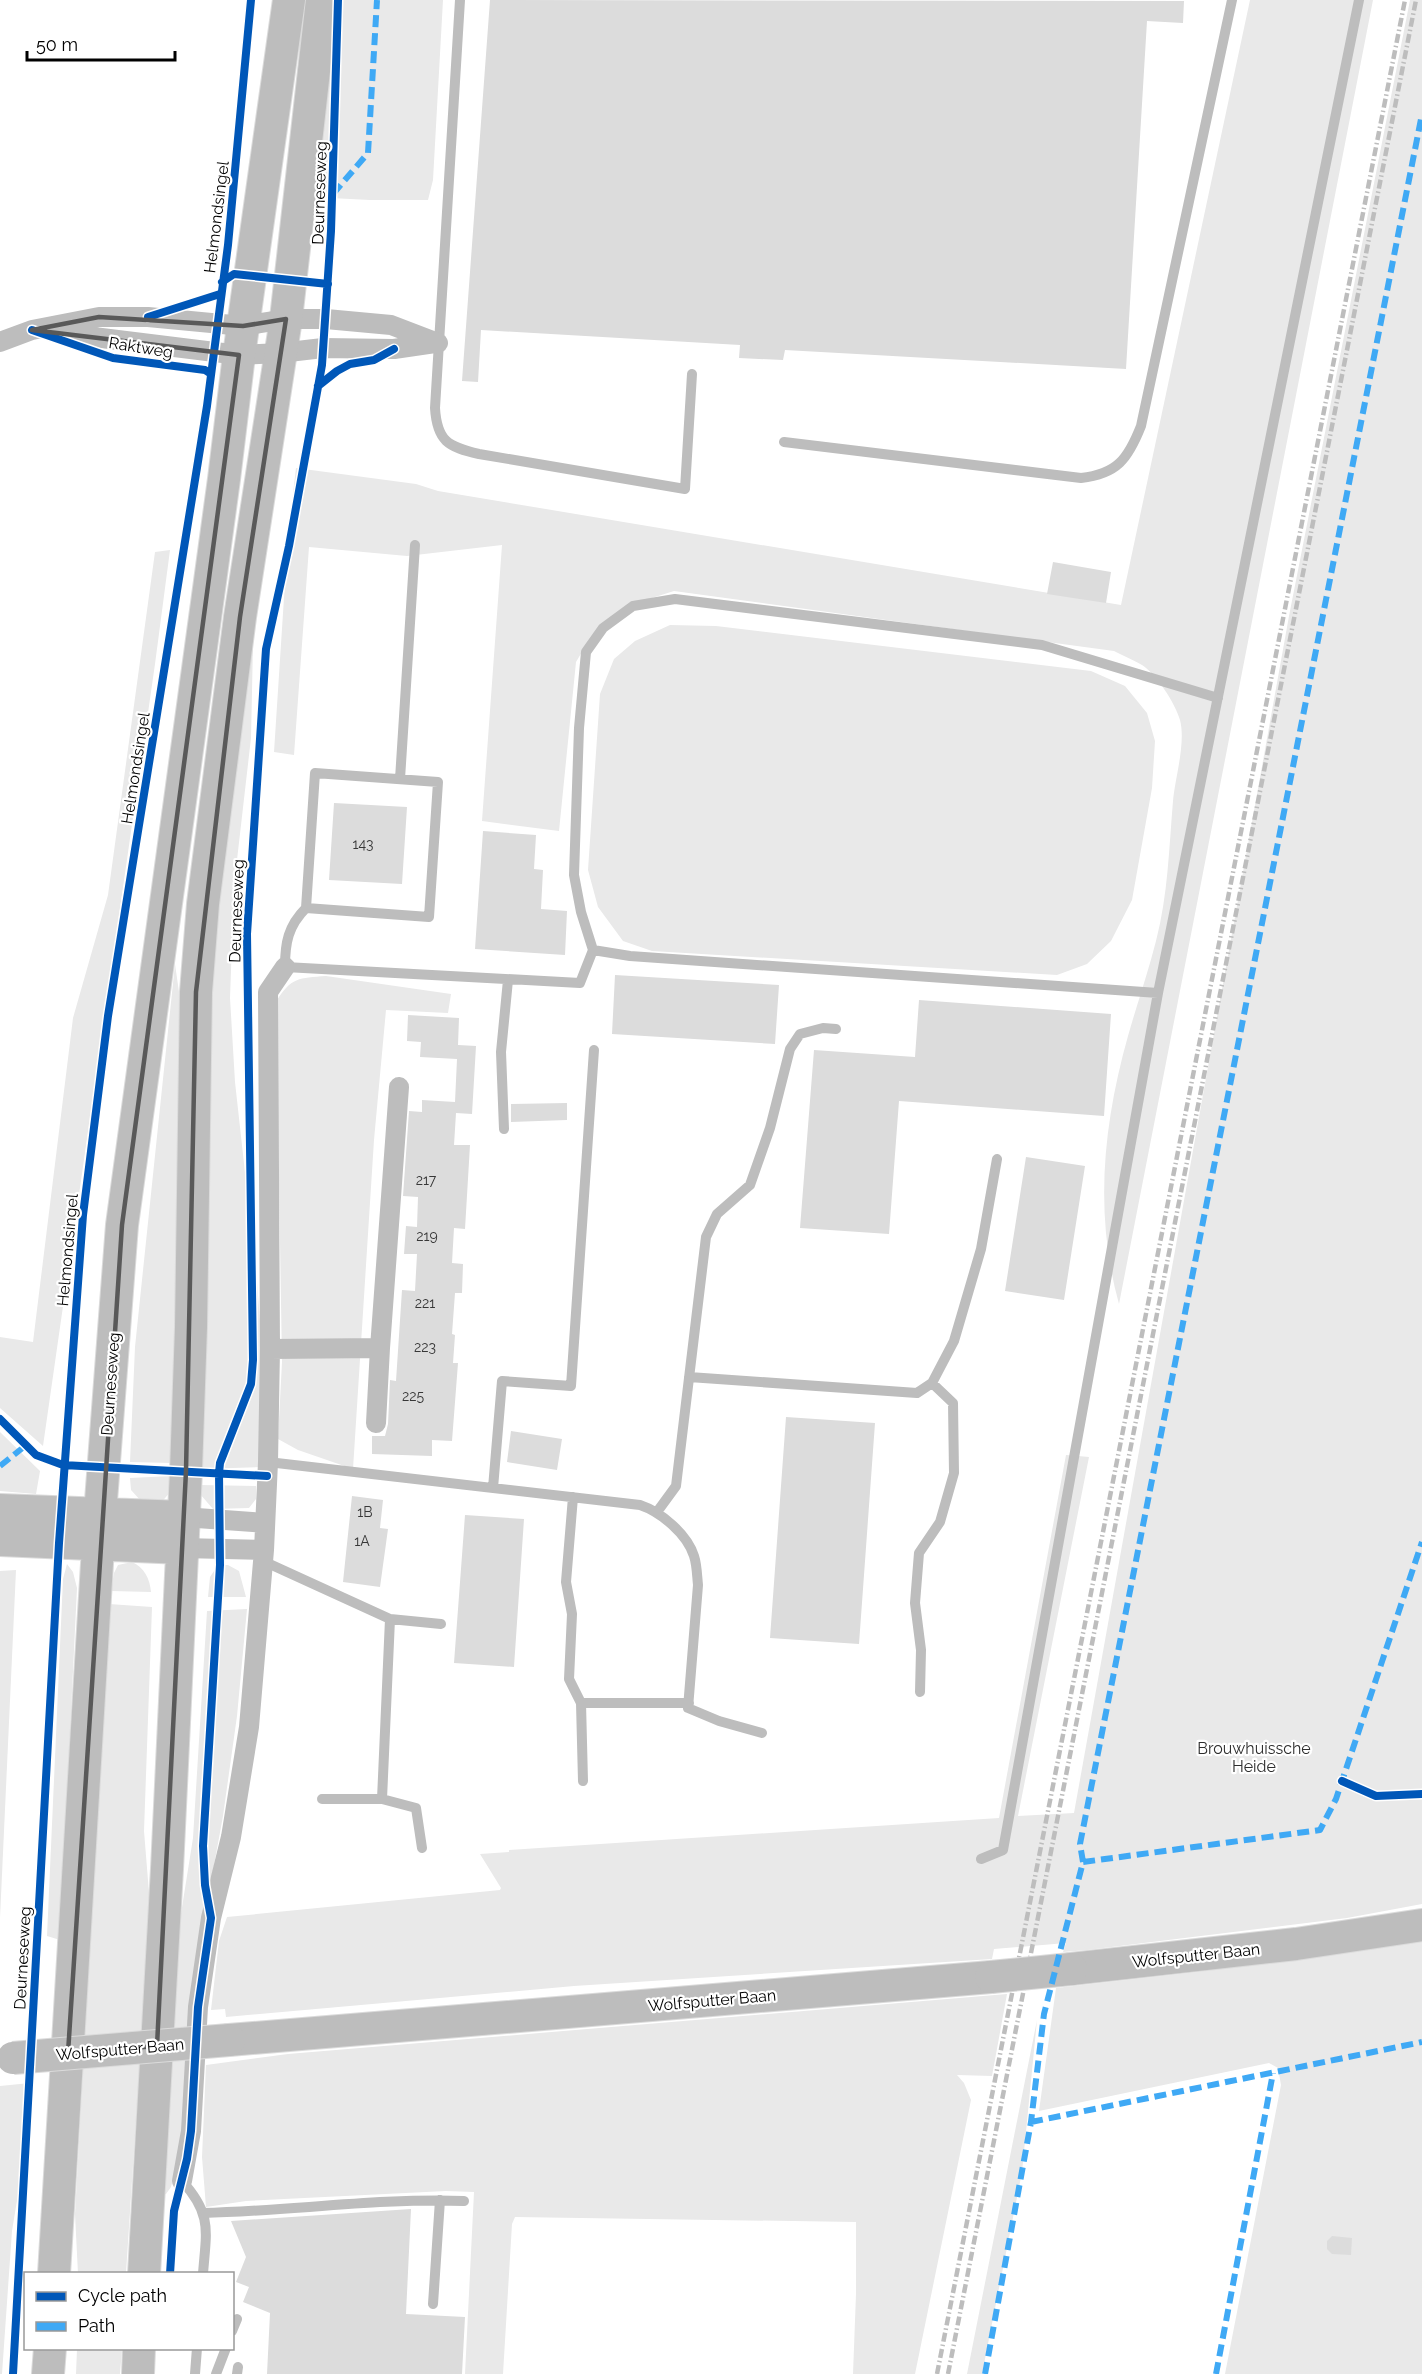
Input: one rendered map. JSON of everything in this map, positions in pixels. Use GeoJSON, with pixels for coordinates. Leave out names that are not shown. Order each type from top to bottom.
{"type":"FeatureCollection","features":[{"type":"Feature","properties":{"kind":"main road","name":"Deurneseweg"},"geometry":{"type":"LineString","coordinates":[[54,2272],[100,1514],[122,1225],[289,0]]}},
{"type":"Feature","properties":{"kind":"main road","name":"Deurneseweg"},"geometry":{"type":"LineString","coordinates":[[144,2272],[182,1548],[191,1326],[196,993],[203,904],[240,617],[286,319],[322,0]]}},
{"type":"Feature","properties":{"kind":"main road"},"geometry":{"type":"LineString","coordinates":[[0,1510],[183,1517]]}},
{"type":"Feature","properties":{"kind":"main road"},"geometry":{"type":"LineString","coordinates":[[0,1540],[182,1548]]}},
{"type":"Feature","properties":{"kind":"main road","name":"Wolfsputter Baan"},"geometry":{"type":"LineString","coordinates":[[4,2058],[991,1977],[1296,1944],[1422,1925]]}},
{"type":"Feature","properties":{"kind":"main road"},"geometry":{"type":"LineString","coordinates":[[48,2374],[50,2350]]}},
{"type":"Feature","properties":{"kind":"main road"},"geometry":{"type":"LineString","coordinates":[[138,2374],[139,2350]]}},
{"type":"Feature","properties":{"kind":"street","name":"Raktweg"},"geometry":{"type":"LineString","coordinates":[[0,342],[32,330],[99,317],[148,317],[241,340],[280,353]]}},
{"type":"Feature","properties":{"kind":"street","name":"Raktweg"},"geometry":{"type":"LineString","coordinates":[[32,330],[241,340],[286,319]]}},
{"type":"Feature","properties":{"kind":"street"},"geometry":{"type":"LineString","coordinates":[[286,319],[326,319],[391,325],[438,343]]}},
{"type":"Feature","properties":{"kind":"street"},"geometry":{"type":"LineString","coordinates":[[280,353],[323,348],[394,349],[438,343]]}},
{"type":"Feature","properties":{"kind":"street"},"geometry":{"type":"LineString","coordinates":[[182,2181],[191,2131],[198,2007],[211,1918],[231,1837],[249,1727],[268,1462],[270,1348],[268,992],[285,967]]}},
{"type":"Feature","properties":{"kind":"street"},"geometry":{"type":"LineString","coordinates":[[376,1423],[399,1087]]}},
{"type":"Feature","properties":{"kind":"street"},"geometry":{"type":"LineString","coordinates":[[270,1348],[381,1348]]}},
{"type":"Feature","properties":{"kind":"street"},"geometry":{"type":"LineString","coordinates":[[183,1517],[265,1523]]}},
{"type":"Feature","properties":{"kind":"street"},"geometry":{"type":"LineString","coordinates":[[182,1548],[263,1555]]}},
{"type":"Feature","properties":{"kind":"lane"},"geometry":{"type":"LineString","coordinates":[[460,0],[438,343],[435,418],[441,435],[453,447],[478,454],[686,489],[692,374]]}},
{"type":"Feature","properties":{"kind":"lane"},"geometry":{"type":"LineString","coordinates":[[784,442],[1081,478],[1110,472],[1133,447],[1141,426],[1232,0]]}},
{"type":"Feature","properties":{"kind":"lane"},"geometry":{"type":"LineString","coordinates":[[981,1859],[1003,1850],[1158,993],[1359,0]]}},
{"type":"Feature","properties":{"kind":"lane"},"geometry":{"type":"LineString","coordinates":[[400,779],[415,545]]}},
{"type":"Feature","properties":{"kind":"lane"},"geometry":{"type":"LineString","coordinates":[[306,909],[429,917],[438,782],[315,773],[306,909],[294,920],[285,953],[285,967],[580,983],[593,950],[581,912],[574,875],[579,728],[586,652],[603,628],[633,606],[675,599],[1042,645],[1218,698]]}},
{"type":"Feature","properties":{"kind":"lane"},"geometry":{"type":"LineString","coordinates":[[593,950],[642,957],[1158,993]]}},
{"type":"Feature","properties":{"kind":"lane"},"geometry":{"type":"LineString","coordinates":[[504,1129],[501,1052],[508,980]]}},
{"type":"Feature","properties":{"kind":"lane"},"geometry":{"type":"LineString","coordinates":[[657,1512],[676,1486],[706,1237],[717,1214],[750,1185],[770,1128],[790,1049],[800,1034],[823,1028],[836,1029]]}},
{"type":"Feature","properties":{"kind":"lane"},"geometry":{"type":"LineString","coordinates":[[494,1488],[502,1381],[571,1386],[594,1050]]}},
{"type":"Feature","properties":{"kind":"lane"},"geometry":{"type":"LineString","coordinates":[[689,1377],[917,1394],[932,1383],[954,1341],[978,1259],[997,1159]]}},
{"type":"Feature","properties":{"kind":"lane"},"geometry":{"type":"LineString","coordinates":[[920,1692],[921,1650],[915,1603],[920,1553],[939,1522],[954,1473],[953,1403],[932,1383]]}},
{"type":"Feature","properties":{"kind":"lane"},"geometry":{"type":"LineString","coordinates":[[268,1462],[640,1505],[657,1512],[687,1543],[694,1556],[698,1585],[688,1708],[718,1721],[762,1733]]}},
{"type":"Feature","properties":{"kind":"lane"},"geometry":{"type":"LineString","coordinates":[[573,1497],[566,1582],[572,1614],[569,1679],[580,1703],[583,1781]]}},
{"type":"Feature","properties":{"kind":"lane"},"geometry":{"type":"LineString","coordinates":[[263,1555],[390,1619],[441,1624]]}},
{"type":"Feature","properties":{"kind":"lane"},"geometry":{"type":"LineString","coordinates":[[382,1798],[390,1619]]}},
{"type":"Feature","properties":{"kind":"lane"},"geometry":{"type":"LineString","coordinates":[[580,1703],[689,1703]]}},
{"type":"Feature","properties":{"kind":"lane"},"geometry":{"type":"LineString","coordinates":[[322,1799],[382,1798],[416,1808],[422,1848]]}},
{"type":"Feature","properties":{"kind":"lane"},"geometry":{"type":"LineString","coordinates":[[182,2181],[197,2197],[207,2223],[203,2272]]}},
{"type":"Feature","properties":{"kind":"lane"},"geometry":{"type":"LineString","coordinates":[[433,2304],[440,2200]]}},
{"type":"Feature","properties":{"kind":"lane"},"geometry":{"type":"LineString","coordinates":[[203,2213],[292,2209],[382,2201],[464,2201]]}},
{"type":"Feature","properties":{"kind":"lane"},"geometry":{"type":"LineString","coordinates":[[234,2326],[237,2319]]}},
{"type":"Feature","properties":{"kind":"lane"},"geometry":{"type":"LineString","coordinates":[[195,2374],[197,2350]]}},
{"type":"Feature","properties":{"kind":"lane"},"geometry":{"type":"LineString","coordinates":[[216,2374],[226,2350]]}},
{"type":"Feature","properties":{"kind":"highlighted area"},"geometry":{"type":"Polygon","coordinates":[[[99,317],[243,326],[286,319],[240,617],[196,992],[186,1471],[157,2046],[68,2053],[122,1225],[239,355],[32,330],[99,317]]]}},
{"type":"Feature","properties":{"kind":"green space"},"geometry":{"type":"Polygon","coordinates":[[[321,0],[443,0],[433,180],[428,200],[311,197],[321,0]]]}},
{"type":"Feature","properties":{"kind":"green space"},"geometry":{"type":"Polygon","coordinates":[[[1250,0],[1373,0],[1119,1304],[1106,1237],[1104,1203],[1108,1136],[1119,1069],[1160,924],[1166,889],[1173,801],[1182,739],[1180,720],[1174,706],[1165,690],[1148,670],[1114,651],[674,591],[636,603],[589,640],[576,662],[559,831],[482,821],[502,545],[407,556],[309,547],[294,755],[274,752],[288,536],[296,468],[416,484],[438,491],[1121,605],[1250,0]]]}},
{"type":"Feature","properties":{"kind":"green space","name":"Brouwhuissche Heide"},"geometry":{"type":"Polygon","coordinates":[[[1410,0],[1422,0],[1422,1904],[1347,1918],[1087,1950],[1063,1952],[1066,1943],[994,1949],[992,1959],[574,1986],[226,2017],[225,2009],[211,2010],[219,1941],[227,1917],[500,1890],[501,1888],[480,1854],[509,1852],[509,1850],[999,1818],[1066,1455],[1089,1457],[1018,1816],[1074,1813],[1289,616],[1410,0]]]}},
{"type":"Feature","properties":{"kind":"green space"},"geometry":{"type":"Polygon","coordinates":[[[170,550],[43,1446],[0,1408],[0,1337],[33,1342],[73,1018],[108,895],[155,552],[170,550]]]}},
{"type":"Feature","properties":{"kind":"green space"},"geometry":{"type":"Polygon","coordinates":[[[670,625],[716,626],[1091,671],[1125,686],[1147,713],[1155,741],[1152,788],[1132,900],[1111,941],[1087,964],[1057,975],[652,951],[623,941],[598,907],[588,870],[600,694],[614,659],[635,641],[670,625]]]}},
{"type":"Feature","properties":{"kind":"green space"},"geometry":{"type":"Polygon","coordinates":[[[253,644],[251,738],[234,886],[230,998],[235,1082],[262,1348],[261,1467],[202,1469],[208,1297],[206,1000],[247,664],[253,644]]]}},
{"type":"Feature","properties":{"kind":"green space"},"geometry":{"type":"Polygon","coordinates":[[[175,964],[179,992],[181,1134],[172,1463],[130,1462],[135,1347],[175,964]]]}},
{"type":"Feature","properties":{"kind":"green space"},"geometry":{"type":"Polygon","coordinates":[[[326,976],[451,994],[448,1013],[386,1010],[374,1140],[353,1469],[298,1450],[278,1439],[282,1362],[276,1002],[286,988],[296,980],[326,976]]]}},
{"type":"Feature","properties":{"kind":"green space"},"geometry":{"type":"Polygon","coordinates":[[[0,1432],[40,1471],[36,1494],[0,1491],[0,1432]]]}},
{"type":"Feature","properties":{"kind":"green space"},"geometry":{"type":"Polygon","coordinates":[[[171,1476],[170,1492],[161,1503],[141,1501],[131,1490],[130,1478],[171,1476]]]}},
{"type":"Feature","properties":{"kind":"green space"},"geometry":{"type":"Polygon","coordinates":[[[200,1485],[256,1486],[256,1499],[249,1508],[213,1509],[200,1494],[200,1485]]]}},
{"type":"Feature","properties":{"kind":"green space"},"geometry":{"type":"Polygon","coordinates":[[[132,1562],[146,1574],[151,1592],[111,1591],[118,1565],[132,1562]]]}},
{"type":"Feature","properties":{"kind":"green space"},"geometry":{"type":"Polygon","coordinates":[[[67,1564],[73,1572],[77,1588],[60,1940],[47,1936],[63,1579],[67,1564]]]}},
{"type":"Feature","properties":{"kind":"green space"},"geometry":{"type":"Polygon","coordinates":[[[218,1565],[228,1565],[239,1571],[246,1597],[208,1597],[210,1577],[218,1565]]]}},
{"type":"Feature","properties":{"kind":"green space"},"geometry":{"type":"Polygon","coordinates":[[[16,1570],[0,1918],[0,1571],[16,1570]]]}},
{"type":"Feature","properties":{"kind":"green space"},"geometry":{"type":"Polygon","coordinates":[[[109,1604],[152,1607],[144,1831],[150,1905],[126,2272],[78,2272],[75,2214],[109,1604]]]}},
{"type":"Feature","properties":{"kind":"green space"},"geometry":{"type":"Polygon","coordinates":[[[247,1609],[237,1716],[223,1816],[203,1925],[184,2136],[171,2187],[166,2194],[162,2194],[180,1920],[193,1838],[207,1611],[247,1609]]]}},
{"type":"Feature","properties":{"kind":"green space"},"geometry":{"type":"Polygon","coordinates":[[[1422,1941],[1422,2374],[1225,2374],[1281,2085],[1278,2068],[1269,2063],[1039,2111],[1056,1988],[1198,1972],[1422,1941]]]}},
{"type":"Feature","properties":{"kind":"green space"},"geometry":{"type":"Polygon","coordinates":[[[1007,1994],[992,2076],[957,2075],[964,2083],[971,2100],[915,2374],[853,2374],[856,2222],[515,2217],[512,2224],[503,2374],[465,2374],[474,2192],[446,2191],[246,2201],[206,2207],[202,2157],[206,2065],[288,2054],[1007,1994]]]}},
{"type":"Feature","properties":{"kind":"green space"},"geometry":{"type":"Polygon","coordinates":[[[1037,2020],[1022,2172],[982,2374],[967,2374],[1037,2020]]]}},
{"type":"Feature","properties":{"kind":"green space"},"geometry":{"type":"Polygon","coordinates":[[[30,2083],[22,2170],[12,2231],[2,2374],[0,2374],[0,2086],[30,2083]]]}},
{"type":"Feature","properties":{"kind":"green space"},"geometry":{"type":"Polygon","coordinates":[[[77,2350],[122,2350],[120,2374],[76,2374],[77,2350]]]}},
{"type":"Feature","properties":{"kind":"building"},"geometry":{"type":"Polygon","coordinates":[[[490,0],[1184,1],[1183,23],[1147,21],[1126,369],[785,350],[783,360],[739,358],[740,345],[481,330],[478,382],[462,381],[490,0]]]}},
{"type":"Feature","properties":{"kind":"building"},"geometry":{"type":"Polygon","coordinates":[[[1053,562],[1111,572],[1106,603],[1047,594],[1053,562]]]}},
{"type":"Feature","properties":{"kind":"building"},"geometry":{"type":"Polygon","coordinates":[[[334,803],[407,807],[402,884],[329,880],[334,803]]]}},
{"type":"Feature","properties":{"kind":"building"},"geometry":{"type":"Polygon","coordinates":[[[483,831],[536,835],[534,869],[543,870],[541,909],[567,911],[565,955],[475,949],[483,831]]]}},
{"type":"Feature","properties":{"kind":"building"},"geometry":{"type":"Polygon","coordinates":[[[615,975],[779,985],[775,1044],[612,1034],[615,975]]]}},
{"type":"Feature","properties":{"kind":"building"},"geometry":{"type":"Polygon","coordinates":[[[919,1000],[1111,1014],[1104,1116],[899,1101],[889,1234],[800,1228],[814,1050],[915,1057],[919,1000]]]}},
{"type":"Feature","properties":{"kind":"building"},"geometry":{"type":"Polygon","coordinates":[[[408,1015],[459,1018],[458,1045],[476,1046],[472,1114],[456,1113],[454,1145],[470,1145],[465,1229],[454,1228],[452,1263],[463,1264],[462,1293],[455,1293],[452,1334],[455,1335],[453,1363],[458,1363],[452,1441],[432,1440],[432,1456],[372,1454],[372,1436],[385,1436],[388,1424],[390,1380],[396,1381],[402,1290],[415,1291],[417,1254],[404,1254],[406,1226],[417,1227],[418,1197],[403,1196],[409,1111],[422,1112],[422,1100],[455,1102],[457,1059],[420,1057],[421,1042],[407,1041],[408,1015]]]}},
{"type":"Feature","properties":{"kind":"building"},"geometry":{"type":"Polygon","coordinates":[[[567,1103],[567,1120],[511,1122],[511,1104],[567,1103]]]}},
{"type":"Feature","properties":{"kind":"building"},"geometry":{"type":"Polygon","coordinates":[[[1026,1157],[1085,1166],[1064,1300],[1005,1291],[1026,1157]]]}},
{"type":"Feature","properties":{"kind":"building"},"geometry":{"type":"Polygon","coordinates":[[[786,1417],[875,1423],[859,1644],[770,1638],[786,1417]]]}},
{"type":"Feature","properties":{"kind":"building"},"geometry":{"type":"Polygon","coordinates":[[[511,1431],[562,1439],[557,1470],[507,1462],[511,1431]]]}},
{"type":"Feature","properties":{"kind":"building"},"geometry":{"type":"Polygon","coordinates":[[[352,1496],[383,1500],[380,1528],[388,1529],[380,1587],[343,1582],[352,1496]]]}},
{"type":"Feature","properties":{"kind":"building"},"geometry":{"type":"Polygon","coordinates":[[[465,1515],[524,1519],[514,1667],[454,1663],[465,1515]]]}},
{"type":"Feature","properties":{"kind":"building"},"geometry":{"type":"Polygon","coordinates":[[[411,2209],[406,2314],[465,2317],[462,2374],[267,2374],[270,2313],[243,2302],[249,2287],[236,2282],[246,2257],[231,2221],[411,2209]]]}},
{"type":"Feature","properties":{"kind":"building"},"geometry":{"type":"Polygon","coordinates":[[[1332,2236],[1352,2238],[1351,2255],[1332,2254],[1327,2249],[1327,2241],[1332,2236]]]}},
{"type":"Feature","properties":{"kind":"railway"},"geometry":{"type":"LineString","coordinates":[[937,2374],[1405,0]]}},
{"type":"Feature","properties":{"kind":"railway"},"geometry":{"type":"LineString","coordinates":[[948,2374],[1416,0]]}},
{"type":"Feature","properties":{"kind":"marked path"},"geometry":{"type":"LineString","coordinates":[[333,194],[368,153],[377,0]]}},
{"type":"Feature","properties":{"kind":"marked path"},"geometry":{"type":"LineString","coordinates":[[1083,1862],[1080,1844],[1422,114]]}},
{"type":"Feature","properties":{"kind":"marked path"},"geometry":{"type":"LineString","coordinates":[[0,1466],[25,1446]]}},
{"type":"Feature","properties":{"kind":"marked path"},"geometry":{"type":"LineString","coordinates":[[985,2374],[1031,2122],[1044,2014],[1083,1862],[1320,1830],[1336,1799],[1422,1542]]}},
{"type":"Feature","properties":{"kind":"marked path"},"geometry":{"type":"LineString","coordinates":[[1031,2122],[1422,2042]]}},
{"type":"Feature","properties":{"kind":"marked path"},"geometry":{"type":"LineString","coordinates":[[1216,2374],[1273,2073]]}},
{"type":"Feature","properties":{"kind":"cycle path","name":"Helmondsingel"},"geometry":{"type":"LineString","coordinates":[[13,2374],[59,1543],[83,1215],[108,1016],[207,406],[228,245],[251,0]]}},
{"type":"Feature","properties":{"kind":"cycle path"},"geometry":{"type":"LineString","coordinates":[[170,2272],[174,2211],[187,2159],[191,2131],[198,2007],[211,1918],[205,1885],[203,1846],[220,1565],[219,1473],[220,1463],[251,1384],[253,1360],[247,934],[266,649],[289,546],[322,365],[331,231],[338,0]]}},
{"type":"Feature","properties":{"kind":"cycle path","name":"Helmondsingel"},"geometry":{"type":"LineString","coordinates":[[222,282],[234,274],[328,284]]}},
{"type":"Feature","properties":{"kind":"cycle path"},"geometry":{"type":"LineString","coordinates":[[148,317],[220,294]]}},
{"type":"Feature","properties":{"kind":"cycle path"},"geometry":{"type":"LineString","coordinates":[[32,330],[113,358],[205,370],[211,374]]}},
{"type":"Feature","properties":{"kind":"cycle path"},"geometry":{"type":"LineString","coordinates":[[318,386],[350,364],[374,360],[394,349]]}},
{"type":"Feature","properties":{"kind":"cycle path"},"geometry":{"type":"LineString","coordinates":[[0,1419],[36,1455],[63,1465],[267,1476]]}},
{"type":"Feature","properties":{"kind":"cycle path"},"geometry":{"type":"LineString","coordinates":[[1342,1781],[1376,1796],[1422,1794]]}}]}
